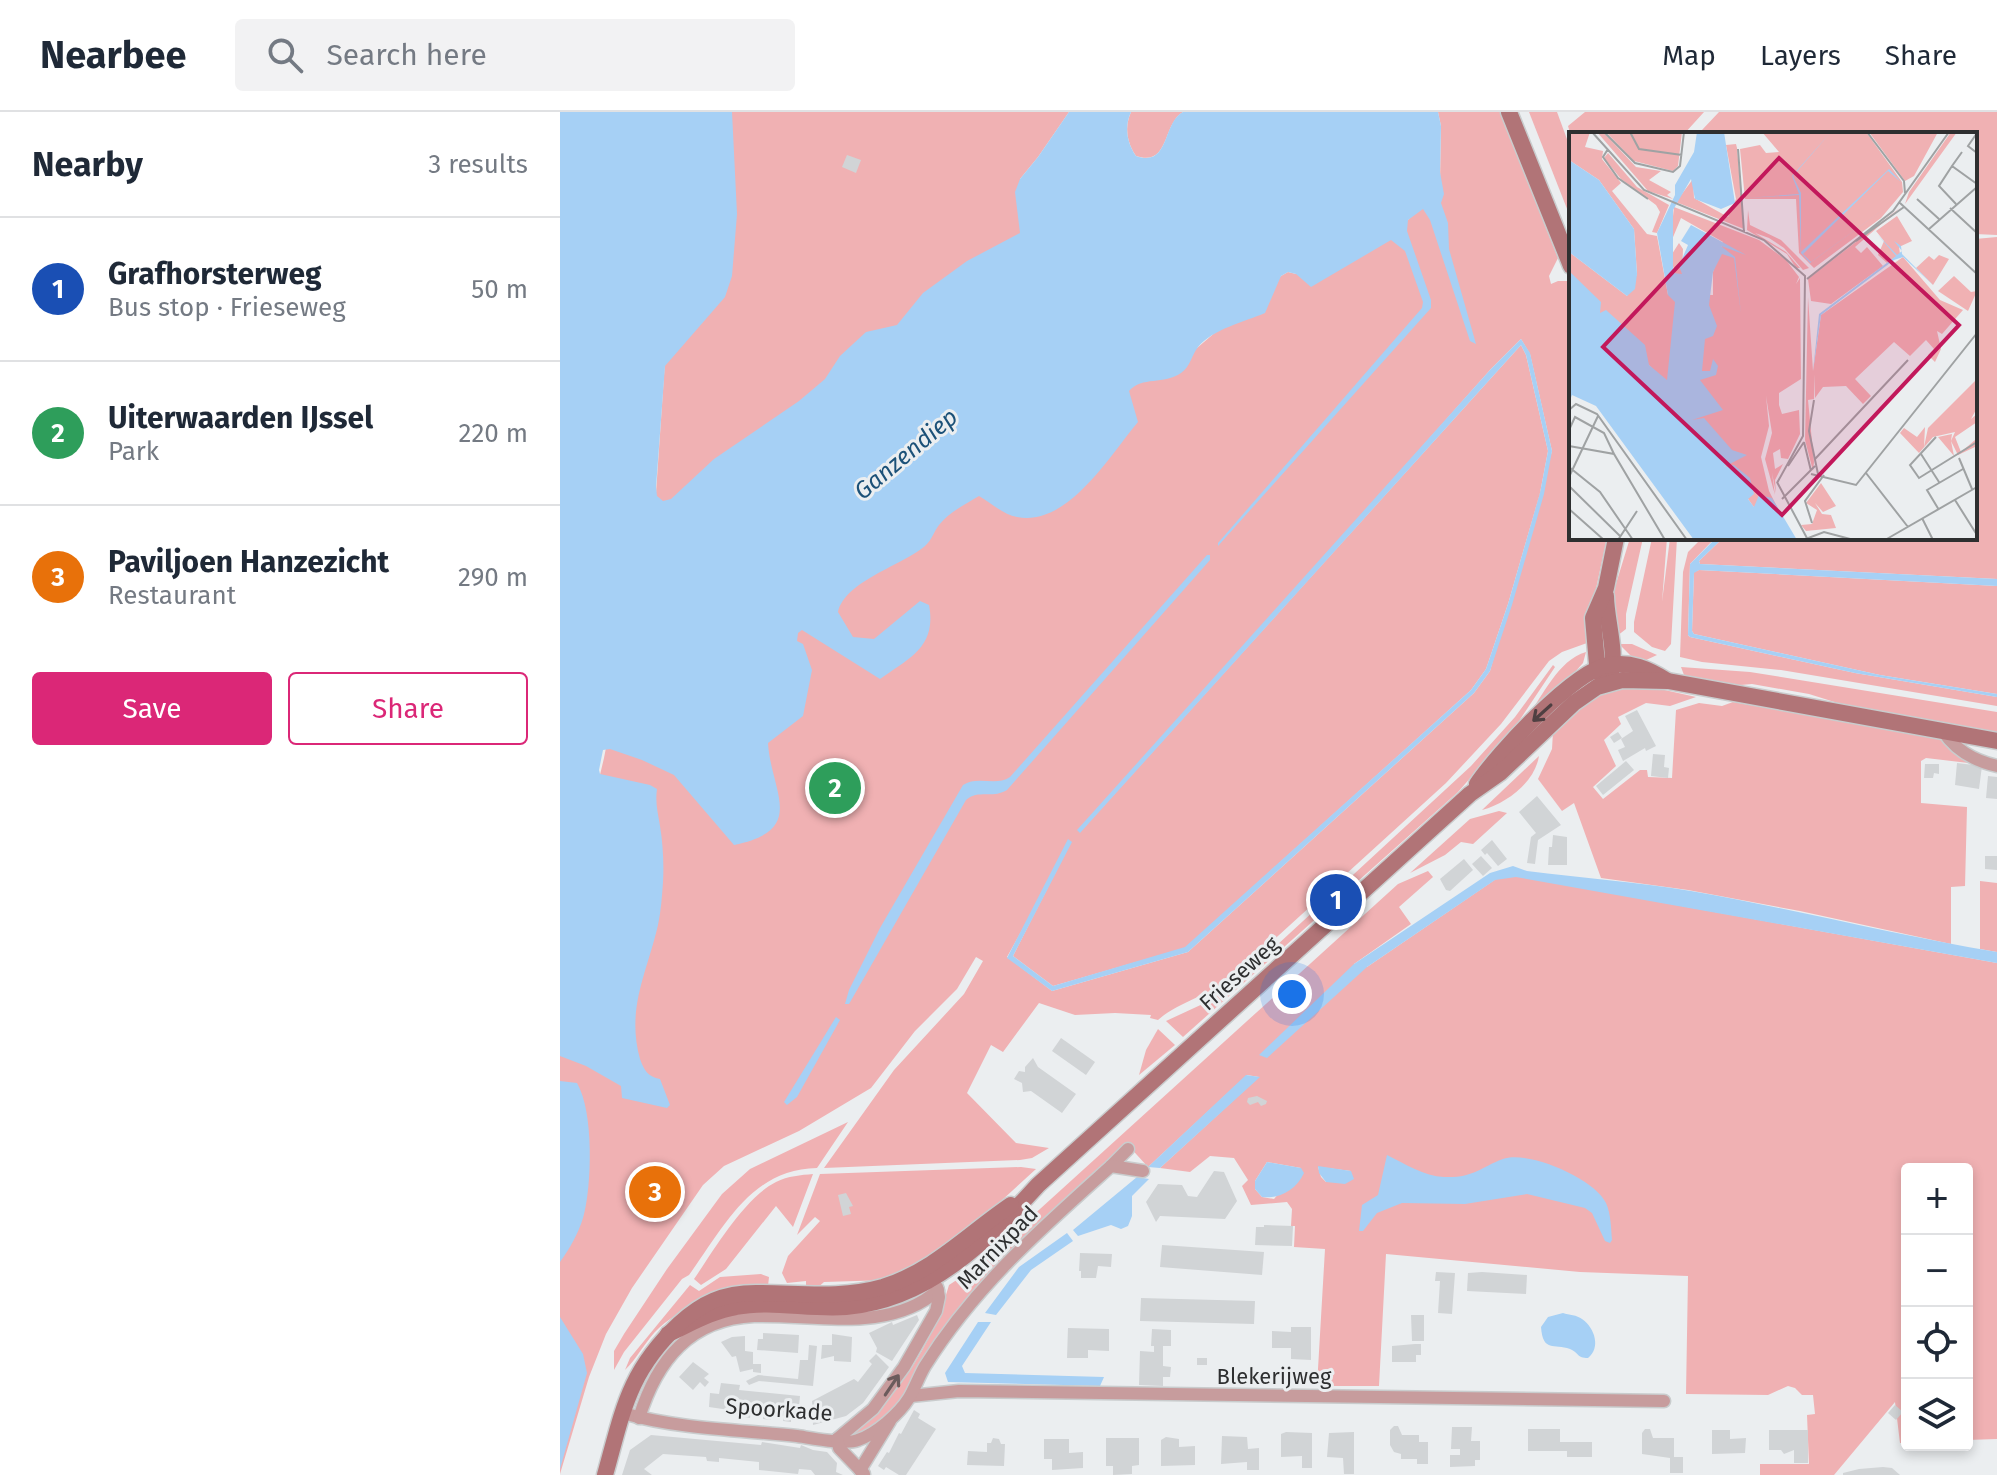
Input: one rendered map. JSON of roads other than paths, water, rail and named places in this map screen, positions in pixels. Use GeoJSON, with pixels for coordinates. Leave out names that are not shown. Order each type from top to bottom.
{"type":"FeatureCollection","features":[{"type":"Feature","properties":{"kind":"main road"},"geometry":{"type":"LineString","coordinates":[[1509,112],[1569,256]]}},
{"type":"Feature","properties":{"kind":"main road"},"geometry":{"type":"LineString","coordinates":[[1616,540],[1606,588],[1593,618],[1606,672],[1629,680],[1668,681],[1997,741]]}},
{"type":"Feature","properties":{"kind":"main road","name":"Frieseweg"},"geometry":{"type":"LineString","coordinates":[[631,1416],[642,1365],[668,1334],[708,1315],[735,1307],[834,1307],[889,1298],[933,1279],[967,1256],[1038,1185],[1470,794],[1500,773],[1606,672]]}},
{"type":"Feature","properties":{"kind":"main road"},"geometry":{"type":"LineString","coordinates":[[605,1475],[631,1416]]}},
{"type":"Feature","properties":{"kind":"street"},"geometry":{"type":"LineString","coordinates":[[1943,731],[1950,742],[1965,753],[1997,766]]}},
{"type":"Feature","properties":{"kind":"street"},"geometry":{"type":"LineString","coordinates":[[1111,1166],[1128,1149]]}},
{"type":"Feature","properties":{"kind":"street"},"geometry":{"type":"LineString","coordinates":[[1111,1166],[1143,1171]]}},
{"type":"Feature","properties":{"kind":"street","name":"Marnixpad"},"geometry":{"type":"LineString","coordinates":[[911,1396],[923,1369],[973,1298],[1012,1256],[1111,1166]]}},
{"type":"Feature","properties":{"kind":"street","name":"Spoorkade"},"geometry":{"type":"LineString","coordinates":[[631,1416],[837,1439],[868,1414],[890,1388],[936,1311],[933,1279]]}},
{"type":"Feature","properties":{"kind":"street"},"geometry":{"type":"LineString","coordinates":[[631,1416],[661,1365],[702,1329],[727,1319],[834,1307]]}},
{"type":"Feature","properties":{"kind":"street","name":"Blekerijweg"},"geometry":{"type":"LineString","coordinates":[[911,1396],[959,1391],[1664,1401]]}},
{"type":"Feature","properties":{"kind":"street"},"geometry":{"type":"LineString","coordinates":[[894,1415],[857,1441],[837,1439],[839,1448],[862,1473],[894,1415],[911,1396]]}},
{"type":"Feature","properties":{"kind":"water","name":"Ganzendiep"},"geometry":{"type":"Polygon","coordinates":[[[560,112],[732,112],[737,214],[732,276],[725,297],[665,366],[656,487],[657,496],[663,501],[671,499],[714,459],[799,401],[825,379],[840,356],[866,332],[897,325],[923,293],[967,261],[1020,233],[1015,192],[1020,179],[1069,112],[1131,112],[1127,129],[1130,146],[1136,156],[1147,158],[1155,156],[1160,150],[1176,118],[1183,112],[1438,112],[1444,194],[1441,203],[1448,223],[1449,249],[1476,344],[1470,341],[1430,220],[1423,209],[1408,220],[1407,231],[1431,308],[1218,546],[1422,308],[1423,302],[1405,251],[1391,240],[1311,287],[1296,274],[1288,272],[1281,276],[1265,313],[1212,335],[1198,347],[1187,367],[1174,377],[1134,386],[1129,391],[1138,422],[1101,469],[1070,500],[1036,517],[1017,517],[979,496],[943,520],[925,546],[851,591],[838,612],[853,637],[874,639],[920,601],[929,605],[929,631],[925,641],[910,657],[880,679],[802,630],[798,633],[797,641],[803,644],[812,670],[803,716],[768,743],[780,807],[778,819],[771,830],[734,845],[674,775],[642,760],[610,749],[603,750],[600,774],[657,789],[663,854],[662,898],[635,1023],[640,1059],[652,1077],[660,1079],[670,1105],[667,1108],[622,1098],[621,1086],[586,1066],[560,1056],[560,112]]]}},
{"type":"Feature","properties":{"kind":"water"},"geometry":{"type":"Polygon","coordinates":[[[1521,339],[1530,353],[1552,451],[1544,494],[1512,605],[1490,671],[1474,693],[1188,952],[1052,991],[1007,958],[1068,839],[1072,842],[1013,956],[1053,986],[1185,947],[1471,690],[1486,669],[1508,604],[1540,493],[1548,451],[1521,345],[1080,833],[1077,830],[1521,339]]]}},
{"type":"Feature","properties":{"kind":"water"},"geometry":{"type":"Polygon","coordinates":[[[1714,540],[1721,540],[1699,561],[1700,564],[1997,579],[1997,586],[1699,570],[1694,573],[1692,631],[1694,634],[1880,675],[1997,694],[1997,697],[1855,673],[1690,637],[1690,564],[1714,540]]]}},
{"type":"Feature","properties":{"kind":"water"},"geometry":{"type":"Polygon","coordinates":[[[1210,555],[1210,560],[1007,790],[976,795],[966,800],[849,1004],[845,1004],[880,928],[963,785],[1010,777],[1210,555]]]}},
{"type":"Feature","properties":{"kind":"water"},"geometry":{"type":"Polygon","coordinates":[[[1513,866],[1527,871],[1691,891],[1768,906],[1997,952],[1997,963],[1516,877],[1495,880],[1367,967],[1267,1058],[1259,1055],[1354,964],[1490,873],[1513,866]]]}},
{"type":"Feature","properties":{"kind":"water"},"geometry":{"type":"Polygon","coordinates":[[[836,1017],[840,1020],[797,1097],[787,1105],[784,1102],[836,1017]]]}},
{"type":"Feature","properties":{"kind":"water"},"geometry":{"type":"Polygon","coordinates":[[[1246,1075],[1260,1077],[1160,1168],[1148,1167],[1246,1075]]]}},
{"type":"Feature","properties":{"kind":"water"},"geometry":{"type":"Polygon","coordinates":[[[560,1081],[577,1083],[583,1096],[590,1149],[583,1218],[560,1262],[560,1081]]]}},
{"type":"Feature","properties":{"kind":"water"},"geometry":{"type":"Polygon","coordinates":[[[1387,1155],[1422,1172],[1444,1177],[1470,1174],[1514,1157],[1560,1169],[1589,1185],[1606,1203],[1612,1240],[1610,1243],[1605,1241],[1592,1213],[1585,1208],[1527,1194],[1465,1204],[1402,1203],[1377,1213],[1363,1231],[1359,1231],[1362,1205],[1378,1195],[1387,1155]]]}},
{"type":"Feature","properties":{"kind":"water"},"geometry":{"type":"Polygon","coordinates":[[[1267,1162],[1301,1168],[1304,1173],[1287,1192],[1262,1197],[1255,1189],[1255,1181],[1267,1162]]]}},
{"type":"Feature","properties":{"kind":"water"},"geometry":{"type":"Polygon","coordinates":[[[1318,1166],[1351,1171],[1354,1179],[1345,1184],[1326,1182],[1318,1166]]]}},
{"type":"Feature","properties":{"kind":"water"},"geometry":{"type":"Polygon","coordinates":[[[1137,1177],[1149,1179],[1132,1196],[1132,1216],[1128,1226],[1121,1229],[1111,1225],[1078,1236],[1073,1230],[1137,1177]]]}},
{"type":"Feature","properties":{"kind":"water"},"geometry":{"type":"Polygon","coordinates":[[[1067,1233],[1073,1241],[1031,1270],[996,1315],[985,1313],[1019,1267],[1067,1233]]]}},
{"type":"Feature","properties":{"kind":"water"},"geometry":{"type":"Polygon","coordinates":[[[1563,1313],[1580,1318],[1590,1327],[1595,1344],[1588,1358],[1570,1349],[1550,1346],[1544,1341],[1541,1327],[1548,1317],[1563,1313]]]}},
{"type":"Feature","properties":{"kind":"water"},"geometry":{"type":"Polygon","coordinates":[[[560,1317],[583,1354],[587,1373],[560,1469],[560,1317]]]}},
{"type":"Feature","properties":{"kind":"water"},"geometry":{"type":"Polygon","coordinates":[[[978,1322],[991,1322],[962,1366],[965,1373],[1104,1377],[1100,1386],[948,1382],[945,1373],[978,1322]]]}},
{"type":"Feature","properties":{"kind":"place","name":"Uiterwaarden IJssel"},"geometry":{"type":"Point","coordinates":[835,788]}},
{"type":"Feature","properties":{"kind":"place","name":"Grafhorsterweg"},"geometry":{"type":"Point","coordinates":[1336,900]}},
{"type":"Feature","properties":{"kind":"place","name":"Paviljoen Hanzezicht"},"geometry":{"type":"Point","coordinates":[655,1192]}}]}
